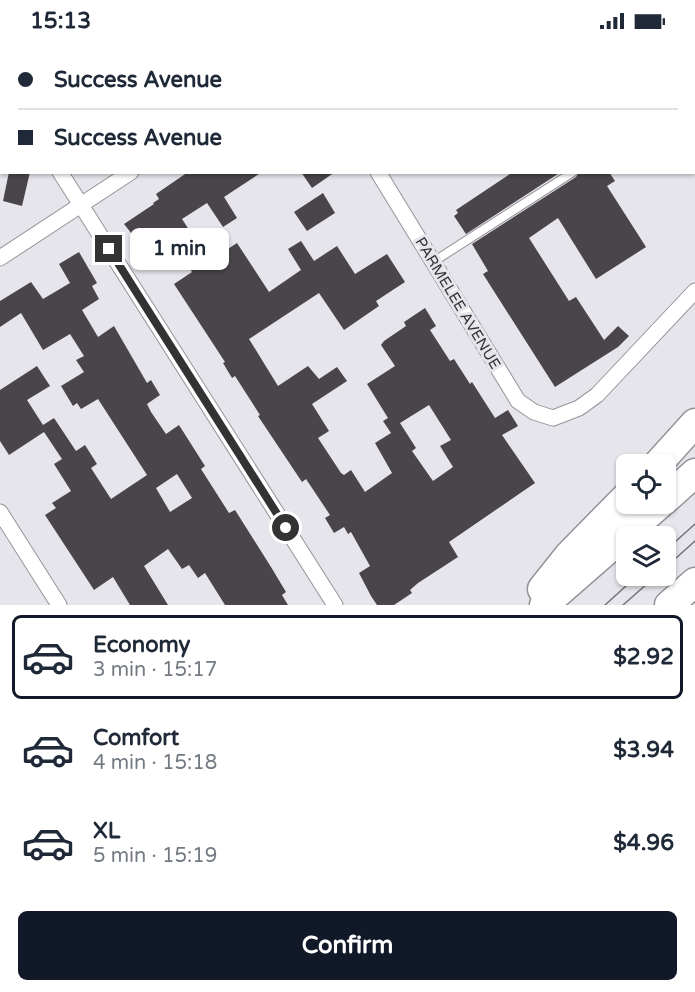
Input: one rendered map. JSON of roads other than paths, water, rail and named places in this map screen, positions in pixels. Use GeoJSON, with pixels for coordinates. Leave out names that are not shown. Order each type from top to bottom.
{"type":"FeatureCollection","features":[{"type":"Feature","properties":{"kind":"highway"},"geometry":{"type":"LineString","coordinates":[[667,454],[695,423]]}},
{"type":"Feature","properties":{"kind":"highway"},"geometry":{"type":"LineString","coordinates":[[676,490],[695,473]]}},
{"type":"Feature","properties":{"kind":"highway"},"geometry":{"type":"LineString","coordinates":[[529,605],[569,555],[616,507]]}},
{"type":"Feature","properties":{"kind":"highway"},"geometry":{"type":"LineString","coordinates":[[544,605],[649,514]]}},
{"type":"Feature","properties":{"kind":"highway"},"geometry":{"type":"LineString","coordinates":[[669,605],[695,582]]}},
{"type":"Feature","properties":{"kind":"street"},"geometry":{"type":"LineString","coordinates":[[61,174],[335,605]]}},
{"type":"Feature","properties":{"kind":"street"},"geometry":{"type":"LineString","coordinates":[[0,258],[128,174]]}},
{"type":"Feature","properties":{"kind":"street","name":"PARMELEE AVENUE"},"geometry":{"type":"LineString","coordinates":[[379,174],[518,401],[534,412],[553,418],[579,408],[597,395],[695,291]]}},
{"type":"Feature","properties":{"kind":"street"},"geometry":{"type":"LineString","coordinates":[[0,513],[59,605]]}},
{"type":"Feature","properties":{"kind":"lane"},"geometry":{"type":"LineString","coordinates":[[433,262],[570,174]]}},
{"type":"Feature","properties":{"kind":"tram line"},"geometry":{"type":"LineString","coordinates":[[676,541],[695,524]]}},
{"type":"Feature","properties":{"kind":"tram line"},"geometry":{"type":"LineString","coordinates":[[676,558],[695,541]]}},
{"type":"Feature","properties":{"kind":"tram line"},"geometry":{"type":"LineString","coordinates":[[605,605],[626,586]]}},
{"type":"Feature","properties":{"kind":"tram line"},"geometry":{"type":"LineString","coordinates":[[623,605],[645,586]]}}]}
